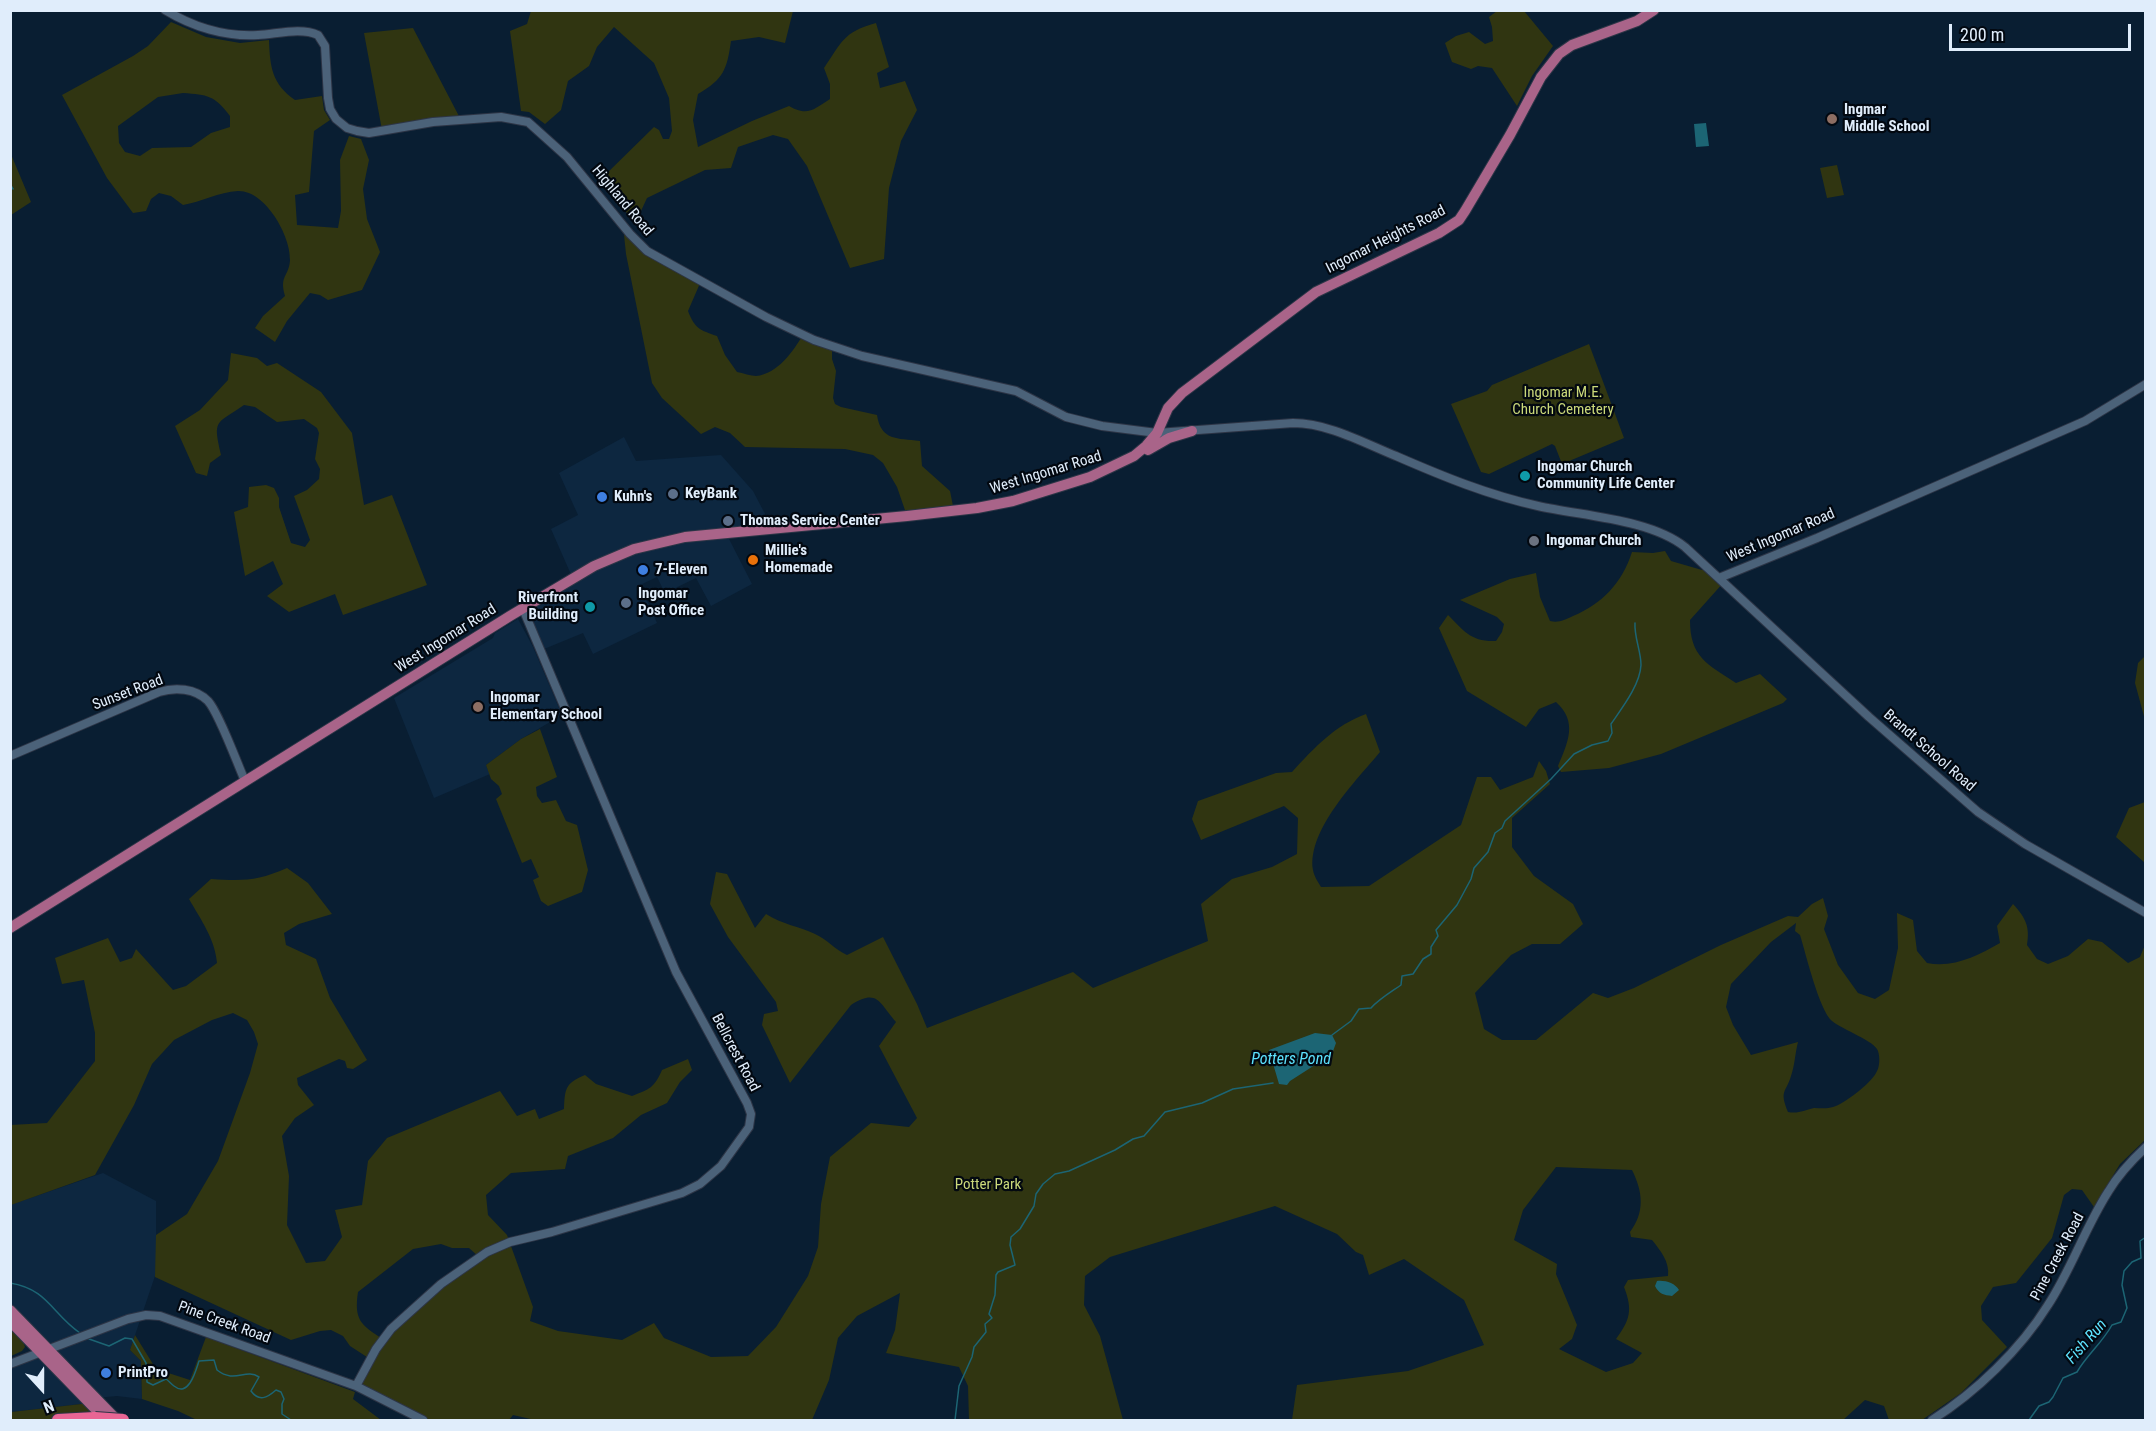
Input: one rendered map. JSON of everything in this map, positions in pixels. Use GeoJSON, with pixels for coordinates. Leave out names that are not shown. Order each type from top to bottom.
{"type":"FeatureCollection","features":[{"type":"Feature","properties":{"kind":"highway"},"geometry":{"type":"LineString","coordinates":[[58,1420],[123,1420]]}},
{"type":"Feature","properties":{"kind":"main road","name":"Ingomar Heights Road"},"geometry":{"type":"LineString","coordinates":[[1157,433],[1168,408],[1182,393],[1309,297],[1439,233],[1459,219],[1553,60],[1572,45],[1637,21],[1654,10]]}},
{"type":"Feature","properties":{"kind":"main road"},"geometry":{"type":"LineString","coordinates":[[1134,456],[1169,438],[1192,431]]}},
{"type":"Feature","properties":{"kind":"main road","name":"West Ingomar Road"},"geometry":{"type":"LineString","coordinates":[[10,928],[523,609],[603,562],[625,552],[656,542],[685,537],[990,506],[1078,481],[1113,468],[1134,456],[1157,433]]}},
{"type":"Feature","properties":{"kind":"main road"},"geometry":{"type":"LineString","coordinates":[[10,1310],[100,1419]]}},
{"type":"Feature","properties":{"kind":"main road"},"geometry":{"type":"LineString","coordinates":[[10,1321],[45,1350],[117,1420]]}},
{"type":"Feature","properties":{"kind":"street","name":"Highland Road"},"geometry":{"type":"LineString","coordinates":[[165,10],[193,24],[232,34],[304,32],[318,35],[324,42],[326,52],[330,109],[341,123],[352,130],[369,133],[423,123],[501,117],[528,122],[567,157],[630,234],[647,251],[766,317],[814,340],[862,356],[1016,391],[1066,417],[1082,422],[1157,433]]}},
{"type":"Feature","properties":{"kind":"street","name":"West Ingomar Road"},"geometry":{"type":"LineString","coordinates":[[1157,433],[1293,423],[1319,426],[1493,494],[1536,506],[1649,528],[1678,541],[1719,578],[1817,538],[2085,421],[2145,384]]}},
{"type":"Feature","properties":{"kind":"street","name":"Brandt School Road"},"geometry":{"type":"LineString","coordinates":[[1719,578],[1885,732],[1978,812],[2025,844],[2145,912]]}},
{"type":"Feature","properties":{"kind":"street","name":"Bellcrest Road"},"geometry":{"type":"LineString","coordinates":[[356,1386],[376,1349],[391,1329],[441,1284],[479,1257],[510,1242],[552,1232],[693,1188],[721,1166],[745,1135],[751,1120],[747,1103],[676,972],[523,609]]}},
{"type":"Feature","properties":{"kind":"street","name":"Sunset Road"},"geometry":{"type":"LineString","coordinates":[[10,756],[159,693],[181,689],[195,693],[210,704],[245,781]]}},
{"type":"Feature","properties":{"kind":"street","name":"Pine Creek Road"},"geometry":{"type":"LineString","coordinates":[[1932,1420],[1960,1403],[1976,1388],[2040,1317],[2060,1285],[2107,1193],[2145,1147]]}},
{"type":"Feature","properties":{"kind":"street","name":"Pine Creek Road"},"geometry":{"type":"LineString","coordinates":[[10,1364],[96,1330],[142,1316],[165,1316],[356,1386],[423,1420]]}},
{"type":"Feature","properties":{"kind":"shaded area"},"geometry":{"type":"Polygon","coordinates":[[[624,437],[636,461],[721,455],[753,491],[773,529],[653,543],[573,579],[551,529],[578,515],[559,473],[624,437]]]}},
{"type":"Feature","properties":{"kind":"shaded area"},"geometry":{"type":"Polygon","coordinates":[[[728,537],[752,584],[711,606],[696,578],[665,593],[657,577],[640,585],[657,623],[593,654],[583,633],[544,649],[528,611],[603,566],[624,557],[685,541],[728,537]]]}},
{"type":"Feature","properties":{"kind":"shaded area","name":"Ingomar Elementary School"},"geometry":{"type":"Polygon","coordinates":[[[518,619],[533,647],[562,715],[521,739],[486,765],[490,774],[434,798],[394,698],[493,638],[495,633],[518,619]]]}},
{"type":"Feature","properties":{"kind":"shaded area"},"geometry":{"type":"Polygon","coordinates":[[[103,1173],[156,1201],[156,1273],[130,1350],[141,1361],[142,1399],[117,1396],[96,1398],[11,1310],[10,1205],[103,1173]]]}},
{"type":"Feature","properties":{"kind":"shaded area"},"geometry":{"type":"Polygon","coordinates":[[[41,1352],[90,1403],[11,1412],[11,1364],[41,1352]]]}},
{"type":"Feature","properties":{"kind":"green space"},"geometry":{"type":"Polygon","coordinates":[[[531,11],[793,11],[785,43],[759,37],[731,41],[723,72],[714,83],[698,94],[693,120],[698,147],[789,106],[806,111],[815,109],[830,99],[830,84],[824,68],[844,39],[856,30],[876,23],[889,67],[877,73],[880,88],[905,81],[917,110],[901,141],[889,188],[884,259],[850,268],[807,166],[788,139],[773,135],[738,147],[731,168],[705,170],[647,198],[635,224],[601,179],[654,127],[659,130],[663,139],[669,139],[672,131],[669,98],[654,63],[614,27],[597,47],[589,66],[568,81],[561,110],[545,124],[529,112],[521,111],[510,31],[527,24],[531,11]]]}},
{"type":"Feature","properties":{"kind":"green space"},"geometry":{"type":"Polygon","coordinates":[[[1497,11],[1524,11],[1553,46],[1532,76],[1517,106],[1492,68],[1478,66],[1471,69],[1452,62],[1445,43],[1469,32],[1485,44],[1493,41],[1489,17],[1497,11]]]}},
{"type":"Feature","properties":{"kind":"green space"},"geometry":{"type":"Polygon","coordinates":[[[171,22],[206,37],[240,43],[269,40],[272,67],[281,88],[295,100],[322,96],[324,110],[330,120],[314,131],[309,192],[295,195],[297,225],[338,228],[341,211],[340,160],[349,136],[361,139],[369,160],[363,189],[367,219],[380,252],[362,290],[328,300],[310,293],[287,321],[275,342],[255,328],[263,316],[285,296],[283,284],[290,260],[281,227],[267,206],[258,198],[238,191],[183,205],[171,196],[159,193],[151,199],[146,211],[133,213],[107,178],[62,95],[148,46],[171,22]],[[183,93],[158,97],[118,126],[119,143],[125,152],[140,156],[152,148],[191,147],[211,133],[230,127],[230,116],[215,100],[210,97],[183,93]]]}},
{"type":"Feature","properties":{"kind":"green space"},"geometry":{"type":"Polygon","coordinates":[[[413,28],[461,120],[382,130],[364,33],[413,28]]]}},
{"type":"Feature","properties":{"kind":"green space"},"geometry":{"type":"Polygon","coordinates":[[[10,152],[31,202],[11,215],[10,215],[10,152]]]}},
{"type":"Feature","properties":{"kind":"green space"},"geometry":{"type":"Polygon","coordinates":[[[1837,165],[1844,195],[1827,198],[1820,168],[1837,165]]]}},
{"type":"Feature","properties":{"kind":"green space"},"geometry":{"type":"Polygon","coordinates":[[[623,225],[636,240],[701,281],[688,311],[699,328],[717,336],[725,355],[737,372],[756,376],[771,371],[784,361],[803,335],[832,346],[832,359],[836,371],[833,398],[835,404],[877,415],[882,430],[891,437],[920,441],[922,466],[950,491],[954,511],[907,516],[897,487],[883,463],[873,455],[845,449],[745,447],[730,433],[715,427],[701,434],[662,398],[652,383],[626,254],[623,225]]]}},
{"type":"Feature","properties":{"kind":"green space","name":"Ingomar M.E. Church Cemetery"},"geometry":{"type":"Polygon","coordinates":[[[1589,344],[1624,438],[1562,464],[1552,444],[1489,474],[1481,472],[1451,404],[1487,391],[1492,385],[1589,344]]]}},
{"type":"Feature","properties":{"kind":"green space"},"geometry":{"type":"Polygon","coordinates":[[[231,353],[257,358],[267,366],[277,363],[321,392],[352,433],[364,505],[392,495],[427,585],[343,615],[335,594],[289,612],[267,596],[283,584],[273,561],[245,576],[234,512],[248,507],[249,487],[266,485],[274,488],[279,498],[279,507],[291,543],[305,547],[310,540],[294,496],[307,490],[319,479],[320,469],[315,459],[319,433],[317,428],[304,419],[277,422],[255,407],[244,405],[219,424],[217,435],[221,455],[210,463],[207,476],[196,473],[175,426],[200,410],[228,380],[231,353]]]}},
{"type":"Feature","properties":{"kind":"green space"},"geometry":{"type":"Polygon","coordinates":[[[1665,551],[1671,561],[1710,570],[1724,582],[1690,620],[1693,643],[1702,658],[1736,683],[1760,674],[1787,699],[1783,703],[1661,754],[1609,768],[1561,772],[1558,766],[1569,732],[1567,717],[1563,710],[1556,702],[1539,709],[1526,727],[1467,691],[1439,628],[1448,615],[1464,631],[1474,637],[1480,640],[1496,641],[1504,624],[1497,617],[1460,600],[1510,579],[1536,573],[1540,597],[1550,621],[1564,620],[1593,605],[1610,591],[1623,573],[1632,552],[1665,551]]]}},
{"type":"Feature","properties":{"kind":"green space"},"geometry":{"type":"Polygon","coordinates":[[[2145,656],[2145,720],[2135,683],[2138,663],[2145,656]]]}},
{"type":"Feature","properties":{"kind":"green space","name":"Potter Park"},"geometry":{"type":"Polygon","coordinates":[[[1366,714],[1380,752],[1335,807],[1318,839],[1313,855],[1313,870],[1321,887],[1369,886],[1461,825],[1477,777],[1491,777],[1500,790],[1533,777],[1539,761],[1546,771],[1550,784],[1512,818],[1512,847],[1534,876],[1573,904],[1583,924],[1560,944],[1532,944],[1511,955],[1475,993],[1484,1029],[1502,1040],[1536,1040],[1593,993],[1608,998],[1634,988],[1721,945],[1788,916],[1798,917],[1812,904],[1823,898],[1828,916],[1824,929],[1838,965],[1858,993],[1875,999],[1889,990],[1898,948],[1897,913],[1913,920],[1917,951],[1927,963],[1956,962],[2000,943],[1997,926],[2013,904],[2026,923],[2027,945],[2037,959],[2048,964],[2068,956],[2088,939],[2102,942],[2128,963],[2140,957],[2145,945],[2145,1140],[2120,1164],[2094,1207],[2082,1190],[2072,1189],[2064,1195],[2052,1238],[2016,1283],[1993,1287],[1981,1306],[1982,1320],[2007,1347],[1961,1393],[1922,1420],[1889,1420],[1884,1406],[1865,1400],[1843,1420],[1292,1420],[1297,1385],[1408,1371],[1484,1345],[1464,1300],[1404,1259],[1369,1275],[1363,1255],[1356,1252],[1337,1234],[1275,1206],[1110,1257],[1085,1276],[1084,1305],[1100,1336],[1123,1420],[969,1420],[968,1386],[959,1367],[886,1353],[895,1330],[900,1293],[857,1316],[838,1338],[829,1380],[812,1420],[535,1420],[513,1415],[509,1420],[423,1420],[356,1386],[370,1359],[350,1346],[343,1336],[331,1330],[291,1340],[155,1277],[156,1235],[187,1214],[218,1161],[250,1073],[258,1044],[247,1020],[233,1013],[212,1020],[174,1040],[152,1064],[134,1105],[95,1175],[11,1205],[10,1125],[47,1123],[95,1061],[95,1033],[84,980],[62,984],[55,958],[108,938],[120,962],[132,958],[136,949],[173,990],[186,986],[217,963],[216,954],[203,922],[189,899],[211,879],[250,879],[287,868],[308,883],[332,914],[299,924],[284,933],[286,945],[316,959],[330,998],[367,1060],[353,1069],[347,1068],[345,1061],[339,1059],[297,1078],[298,1085],[314,1105],[295,1118],[282,1136],[289,1176],[287,1225],[306,1263],[325,1261],[342,1237],[335,1210],[362,1205],[368,1161],[387,1138],[500,1091],[517,1116],[535,1109],[539,1119],[564,1109],[567,1088],[573,1081],[585,1075],[596,1084],[632,1096],[651,1087],[662,1070],[688,1059],[692,1070],[680,1082],[667,1103],[641,1115],[613,1138],[568,1156],[565,1169],[511,1173],[486,1195],[488,1215],[507,1235],[533,1307],[530,1321],[558,1331],[622,1340],[654,1323],[664,1338],[711,1357],[748,1356],[776,1327],[808,1276],[818,1247],[821,1204],[830,1157],[871,1123],[909,1127],[917,1118],[879,1046],[896,1022],[873,998],[860,1000],[851,1005],[790,1083],[762,1025],[764,1014],[778,1011],[776,1002],[728,937],[710,904],[716,872],[727,874],[755,928],[766,914],[819,936],[847,955],[883,937],[927,1028],[1073,972],[1093,988],[1208,941],[1201,904],[1232,879],[1272,867],[1297,854],[1298,818],[1284,806],[1201,840],[1192,819],[1198,801],[1276,773],[1292,772],[1326,738],[1344,724],[1366,714]],[[1796,923],[1771,942],[1731,984],[1726,1007],[1733,1025],[1751,1055],[1798,1042],[1792,1072],[1784,1092],[1788,1112],[1831,1108],[1844,1102],[1863,1088],[1873,1077],[1879,1062],[1876,1047],[1832,1021],[1827,1015],[1809,968],[1800,935],[1795,931],[1796,923]],[[1556,1167],[1523,1210],[1514,1240],[1557,1264],[1556,1274],[1577,1325],[1572,1339],[1559,1349],[1606,1372],[1633,1363],[1642,1353],[1616,1339],[1629,1314],[1629,1302],[1624,1287],[1628,1280],[1668,1276],[1668,1271],[1664,1256],[1652,1240],[1631,1237],[1630,1232],[1638,1217],[1641,1202],[1632,1170],[1556,1167]],[[441,1244],[413,1249],[358,1292],[357,1309],[360,1320],[369,1330],[383,1339],[479,1257],[469,1248],[452,1248],[441,1244]]]}},
{"type":"Feature","properties":{"kind":"green space"},"geometry":{"type":"Polygon","coordinates":[[[540,729],[557,777],[536,787],[537,796],[542,803],[556,800],[566,821],[577,825],[588,870],[582,892],[548,906],[541,901],[533,880],[539,877],[531,859],[522,863],[496,799],[502,794],[499,786],[491,779],[486,765],[521,739],[540,729]]]}},
{"type":"Feature","properties":{"kind":"green space"},"geometry":{"type":"Polygon","coordinates":[[[2146,802],[2145,863],[2116,837],[2129,808],[2146,802]]]}},
{"type":"Feature","properties":{"kind":"green space"},"geometry":{"type":"Polygon","coordinates":[[[10,1329],[23,1341],[25,1347],[11,1356],[10,1329]]]}},
{"type":"Feature","properties":{"kind":"green space"},"geometry":{"type":"Polygon","coordinates":[[[135,1335],[156,1369],[190,1380],[206,1337],[355,1392],[353,1399],[381,1420],[197,1420],[142,1399],[141,1361],[130,1350],[135,1335]]]}},
{"type":"Feature","properties":{"kind":"green space"},"geometry":{"type":"Polygon","coordinates":[[[90,1403],[99,1413],[58,1420],[11,1420],[11,1412],[90,1403]]]}},
{"type":"Feature","properties":{"kind":"water"},"geometry":{"type":"Polygon","coordinates":[[[1706,123],[1709,146],[1696,147],[1694,124],[1706,123]]]}},
{"type":"Feature","properties":{"kind":"water","name":"Potters Pond"},"geometry":{"type":"Polygon","coordinates":[[[1315,1033],[1332,1035],[1336,1043],[1332,1054],[1287,1085],[1279,1084],[1269,1050],[1315,1033]]]}},
{"type":"Feature","properties":{"kind":"water"},"geometry":{"type":"Polygon","coordinates":[[[1657,1281],[1670,1282],[1679,1290],[1672,1296],[1662,1294],[1655,1286],[1657,1281]]]}},
{"type":"Feature","properties":{"kind":"waterway"},"geometry":{"type":"LineString","coordinates":[[10,184],[13,189]]}},
{"type":"Feature","properties":{"kind":"waterway"},"geometry":{"type":"LineString","coordinates":[[1332,1035],[1351,1021],[1359,1009],[1371,1008],[1401,985],[1402,976],[1413,974],[1423,959],[1431,954],[1431,947],[1438,936],[1436,930],[1457,905],[1471,879],[1474,868],[1488,852],[1495,833],[1502,828],[1505,821],[1551,779],[1574,754],[1592,745],[1608,741],[1612,733],[1611,724],[1630,696],[1640,673],[1641,660],[1635,623]]}},
{"type":"Feature","properties":{"kind":"waterway"},"geometry":{"type":"LineString","coordinates":[[955,1420],[959,1386],[974,1347],[986,1332],[985,1324],[992,1318],[989,1314],[995,1295],[996,1275],[1015,1265],[1010,1245],[1011,1237],[1020,1229],[1034,1206],[1036,1194],[1043,1184],[1055,1174],[1069,1171],[1133,1139],[1144,1136],[1165,1112],[1202,1103],[1233,1089],[1273,1083]]}},
{"type":"Feature","properties":{"kind":"waterway","name":"Fish Run"},"geometry":{"type":"LineString","coordinates":[[2029,1420],[2039,1406],[2049,1402],[2063,1378],[2077,1372],[2112,1325],[2121,1322],[2127,1308],[2122,1285],[2124,1271],[2132,1262],[2141,1258],[2140,1241],[2146,1237]]}},
{"type":"Feature","properties":{"kind":"waterway"},"geometry":{"type":"LineString","coordinates":[[10,1283],[23,1286],[41,1296],[80,1333]]}},
{"type":"Feature","properties":{"kind":"waterway"},"geometry":{"type":"LineString","coordinates":[[89,1339],[109,1346],[125,1338],[132,1339],[146,1363],[147,1382],[153,1385],[166,1379],[179,1389],[188,1386],[199,1361],[214,1360],[217,1370],[229,1376],[249,1374],[259,1377],[251,1391],[260,1398],[276,1390],[281,1392],[284,1399],[282,1414],[291,1420]]}},
{"type":"Feature","properties":{"kind":"waterway"},"geometry":{"type":"LineString","coordinates":[[350,1420],[356,1420]]}},
{"type":"Feature","properties":{"kind":"place","name":"Ingmar Middle School"},"geometry":{"type":"Point","coordinates":[1832,119]}},
{"type":"Feature","properties":{"kind":"place","name":"Ingomar Church Community Life Center"},"geometry":{"type":"Point","coordinates":[1525,476]}},
{"type":"Feature","properties":{"kind":"place","name":"KeyBank"},"geometry":{"type":"Point","coordinates":[673,494]}},
{"type":"Feature","properties":{"kind":"place","name":"Kuhn's"},"geometry":{"type":"Point","coordinates":[602,497]}},
{"type":"Feature","properties":{"kind":"place","name":"Thomas Service Center"},"geometry":{"type":"Point","coordinates":[728,521]}},
{"type":"Feature","properties":{"kind":"place","name":"Ingomar Church"},"geometry":{"type":"Point","coordinates":[1534,541]}},
{"type":"Feature","properties":{"kind":"place","name":"Millie's Homemade"},"geometry":{"type":"Point","coordinates":[753,560]}},
{"type":"Feature","properties":{"kind":"place","name":"7-Eleven"},"geometry":{"type":"Point","coordinates":[643,570]}},
{"type":"Feature","properties":{"kind":"place","name":"Ingomar Post Office"},"geometry":{"type":"Point","coordinates":[626,603]}},
{"type":"Feature","properties":{"kind":"place","name":"Riverfront Building"},"geometry":{"type":"Point","coordinates":[590,607]}},
{"type":"Feature","properties":{"kind":"place","name":"Ingomar Elementary School"},"geometry":{"type":"Point","coordinates":[478,707]}},
{"type":"Feature","properties":{"kind":"place","name":"PrintPro"},"geometry":{"type":"Point","coordinates":[106,1373]}}]}
